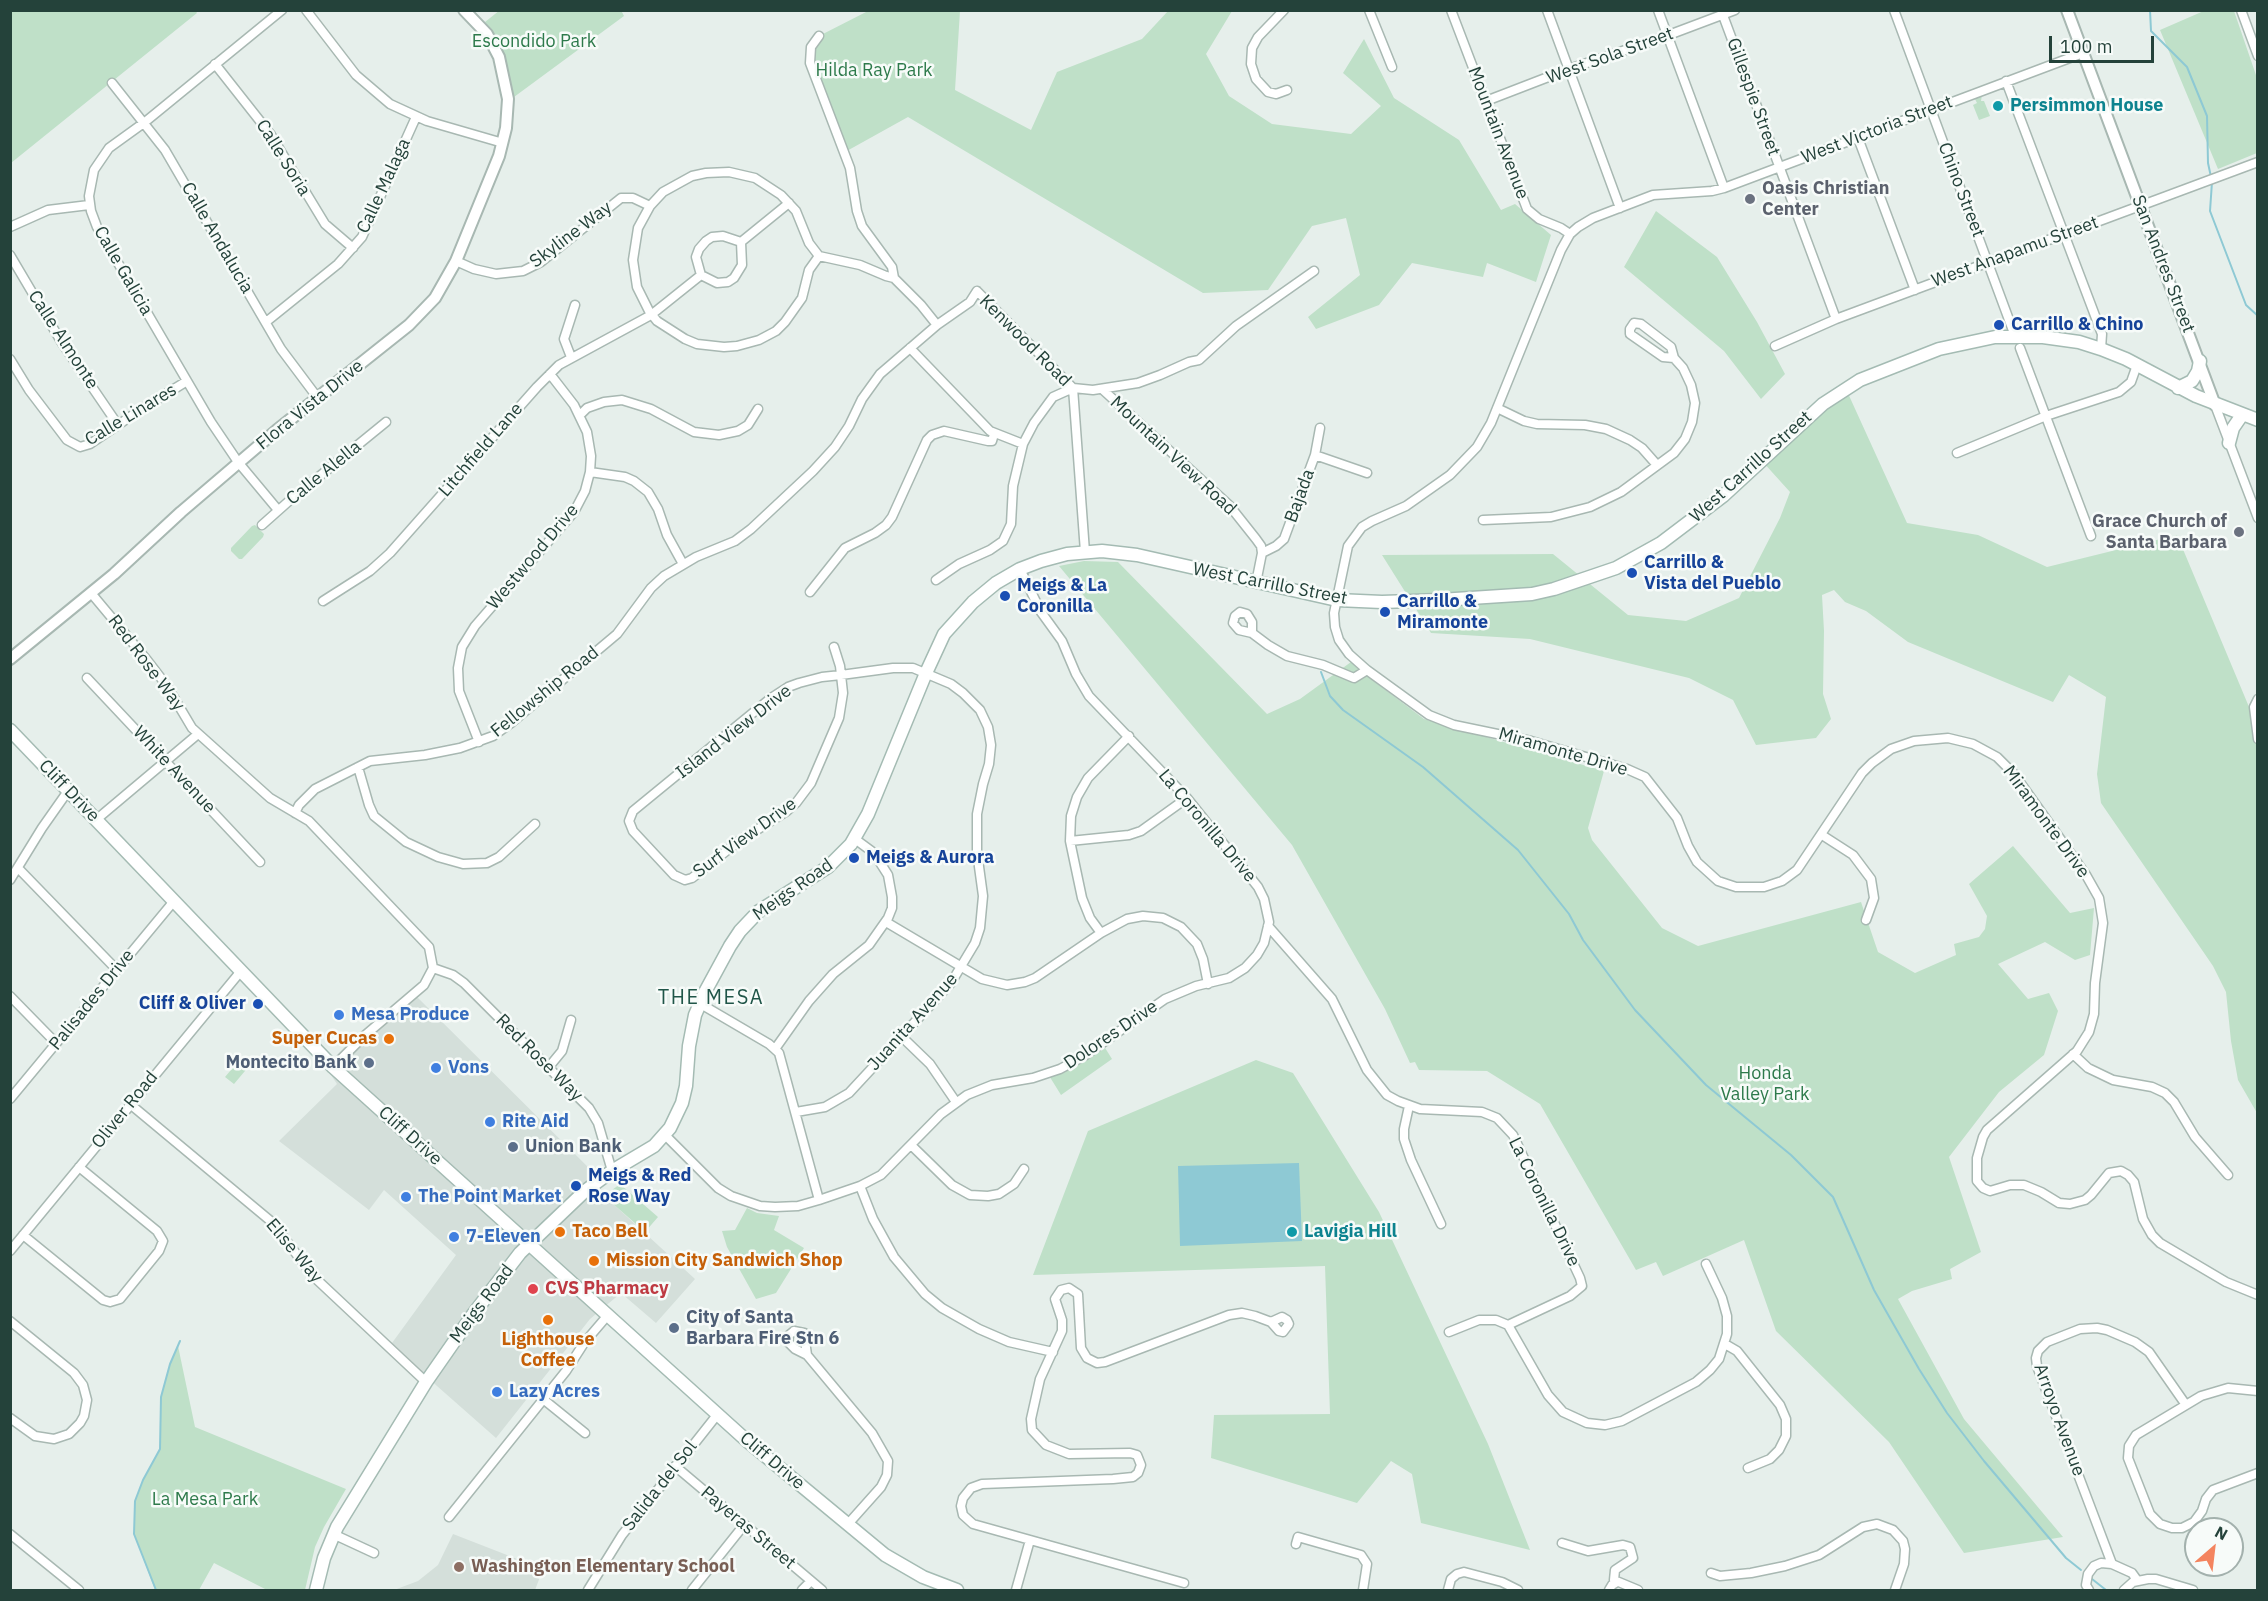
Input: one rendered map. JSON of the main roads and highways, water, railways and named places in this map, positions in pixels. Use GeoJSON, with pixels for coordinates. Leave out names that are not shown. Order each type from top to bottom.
{"type":"FeatureCollection","features":[{"type":"Feature","properties":{"kind":"main road","name":"West Carrillo Street"},"geometry":{"type":"LineString","coordinates":[[1020,569],[1058,556],[1085,552],[1119,552],[1337,600],[1382,602],[1509,596],[1554,589],[1593,578],[1641,555],[1689,523],[1748,473],[1804,420],[1841,391],[1876,373],[1939,349],[1978,339],[2015,336],[2061,339],[2101,349],[2126,359],[2178,388],[2215,405],[2258,420]]}},
{"type":"Feature","properties":{"kind":"main road"},"geometry":{"type":"LineString","coordinates":[[2178,388],[2192,381],[2198,371],[2199,361]]}},
{"type":"Feature","properties":{"kind":"main road"},"geometry":{"type":"LineString","coordinates":[[2229,443],[2233,428],[2242,415]]}},
{"type":"Feature","properties":{"kind":"main road","name":"Meigs Road"},"geometry":{"type":"LineString","coordinates":[[316,1590],[333,1534],[426,1382],[474,1313],[520,1253],[585,1191],[612,1171],[644,1153],[665,1135],[676,1116],[686,1086],[691,1028],[699,1004],[730,946],[749,920],[770,902],[828,867],[855,839],[868,814],[944,634],[964,611],[996,583],[1020,569]]}},
{"type":"Feature","properties":{"kind":"main road","name":"Cliff Drive"},"geometry":{"type":"LineString","coordinates":[[10,730],[333,1067],[717,1415],[895,1561],[923,1577],[957,1590]]}},
{"type":"Feature","properties":{"kind":"water"},"geometry":{"type":"Polygon","coordinates":[[[1299,1163],[1302,1241],[1180,1246],[1178,1166],[1299,1163]]]}},
{"type":"Feature","properties":{"kind":"waterway"},"geometry":{"type":"LineString","coordinates":[[2150,10],[2151,31],[2187,67],[2207,116],[2208,163],[2211,177]]}},
{"type":"Feature","properties":{"kind":"waterway"},"geometry":{"type":"LineString","coordinates":[[2212,182],[2210,211],[2246,305],[2258,316]]}},
{"type":"Feature","properties":{"kind":"waterway"},"geometry":{"type":"LineString","coordinates":[[1321,672],[1330,696],[1343,710],[1423,767],[1518,850],[1569,914],[1583,940],[1635,1010],[1706,1085],[1791,1155],[1833,1197],[1874,1290],[1947,1413],[1984,1461],[2066,1558],[2081,1570]]}},
{"type":"Feature","properties":{"kind":"waterway"},"geometry":{"type":"LineString","coordinates":[[156,1590],[134,1534],[135,1501],[143,1480],[160,1449],[161,1397],[170,1364],[180,1341]]}},
{"type":"Feature","properties":{"kind":"waterway"},"geometry":{"type":"LineString","coordinates":[[2092,1579],[2106,1590]]}},
{"type":"Feature","properties":{"kind":"place","name":"Persimmon House"},"geometry":{"type":"Point","coordinates":[1998,106]}},
{"type":"Feature","properties":{"kind":"place","name":"Oasis Christian Center"},"geometry":{"type":"Point","coordinates":[1750,199]}},
{"type":"Feature","properties":{"kind":"place","name":"Carrillo & Chino"},"geometry":{"type":"Point","coordinates":[1999,325]}},
{"type":"Feature","properties":{"kind":"place","name":"Grace Church of Santa Barbara"},"geometry":{"type":"Point","coordinates":[2239,532]}},
{"type":"Feature","properties":{"kind":"place","name":"Carrillo & Vista del Pueblo"},"geometry":{"type":"Point","coordinates":[1632,573]}},
{"type":"Feature","properties":{"kind":"place","name":"Meigs & La Coronilla"},"geometry":{"type":"Point","coordinates":[1005,596]}},
{"type":"Feature","properties":{"kind":"place","name":"Carrillo & Miramonte"},"geometry":{"type":"Point","coordinates":[1385,612]}},
{"type":"Feature","properties":{"kind":"place","name":"Meigs & Aurora"},"geometry":{"type":"Point","coordinates":[854,858]}},
{"type":"Feature","properties":{"kind":"place","name":"Cliff & Oliver"},"geometry":{"type":"Point","coordinates":[258,1004]}},
{"type":"Feature","properties":{"kind":"place","name":"Mesa Produce"},"geometry":{"type":"Point","coordinates":[339,1015]}},
{"type":"Feature","properties":{"kind":"place","name":"Super Cucas"},"geometry":{"type":"Point","coordinates":[389,1039]}},
{"type":"Feature","properties":{"kind":"place","name":"Montecito Bank"},"geometry":{"type":"Point","coordinates":[369,1063]}},
{"type":"Feature","properties":{"kind":"place","name":"Vons"},"geometry":{"type":"Point","coordinates":[436,1068]}},
{"type":"Feature","properties":{"kind":"place","name":"Rite Aid"},"geometry":{"type":"Point","coordinates":[490,1122]}},
{"type":"Feature","properties":{"kind":"place","name":"Union Bank"},"geometry":{"type":"Point","coordinates":[513,1147]}},
{"type":"Feature","properties":{"kind":"place","name":"Meigs & Red Rose Way"},"geometry":{"type":"Point","coordinates":[576,1186]}},
{"type":"Feature","properties":{"kind":"place","name":"The Point Market"},"geometry":{"type":"Point","coordinates":[406,1197]}},
{"type":"Feature","properties":{"kind":"place","name":"Taco Bell"},"geometry":{"type":"Point","coordinates":[560,1232]}},
{"type":"Feature","properties":{"kind":"place","name":"Lavigia Hill"},"geometry":{"type":"Point","coordinates":[1292,1232]}},
{"type":"Feature","properties":{"kind":"place","name":"7-Eleven"},"geometry":{"type":"Point","coordinates":[454,1237]}},
{"type":"Feature","properties":{"kind":"place","name":"Mission City Sandwich Shop"},"geometry":{"type":"Point","coordinates":[594,1261]}},
{"type":"Feature","properties":{"kind":"place","name":"CVS Pharmacy"},"geometry":{"type":"Point","coordinates":[533,1289]}},
{"type":"Feature","properties":{"kind":"place","name":"Lighthouse Coffee"},"geometry":{"type":"Point","coordinates":[548,1320]}},
{"type":"Feature","properties":{"kind":"place","name":"City of Santa Barbara Fire Stn 6"},"geometry":{"type":"Point","coordinates":[674,1328]}},
{"type":"Feature","properties":{"kind":"place","name":"Lazy Acres"},"geometry":{"type":"Point","coordinates":[497,1392]}},
{"type":"Feature","properties":{"kind":"place","name":"Washington Elementary School"},"geometry":{"type":"Point","coordinates":[459,1567]}},
{"type":"Feature","properties":{"kind":"district","name":"THE MESA"},"geometry":{"type":"Point","coordinates":[711,998]}},
{"type":"Feature","properties":{"kind":"park label","name":"Escondido Park"},"geometry":{"type":"Point","coordinates":[534,42]}},
{"type":"Feature","properties":{"kind":"park label","name":"Hilda Ray Park"},"geometry":{"type":"Point","coordinates":[874,71]}},
{"type":"Feature","properties":{"kind":"park label","name":"Honda Valley Park"},"geometry":{"type":"Point","coordinates":[1765,1084]}},
{"type":"Feature","properties":{"kind":"park label","name":"La Mesa Park"},"geometry":{"type":"Point","coordinates":[205,1500]}}]}
